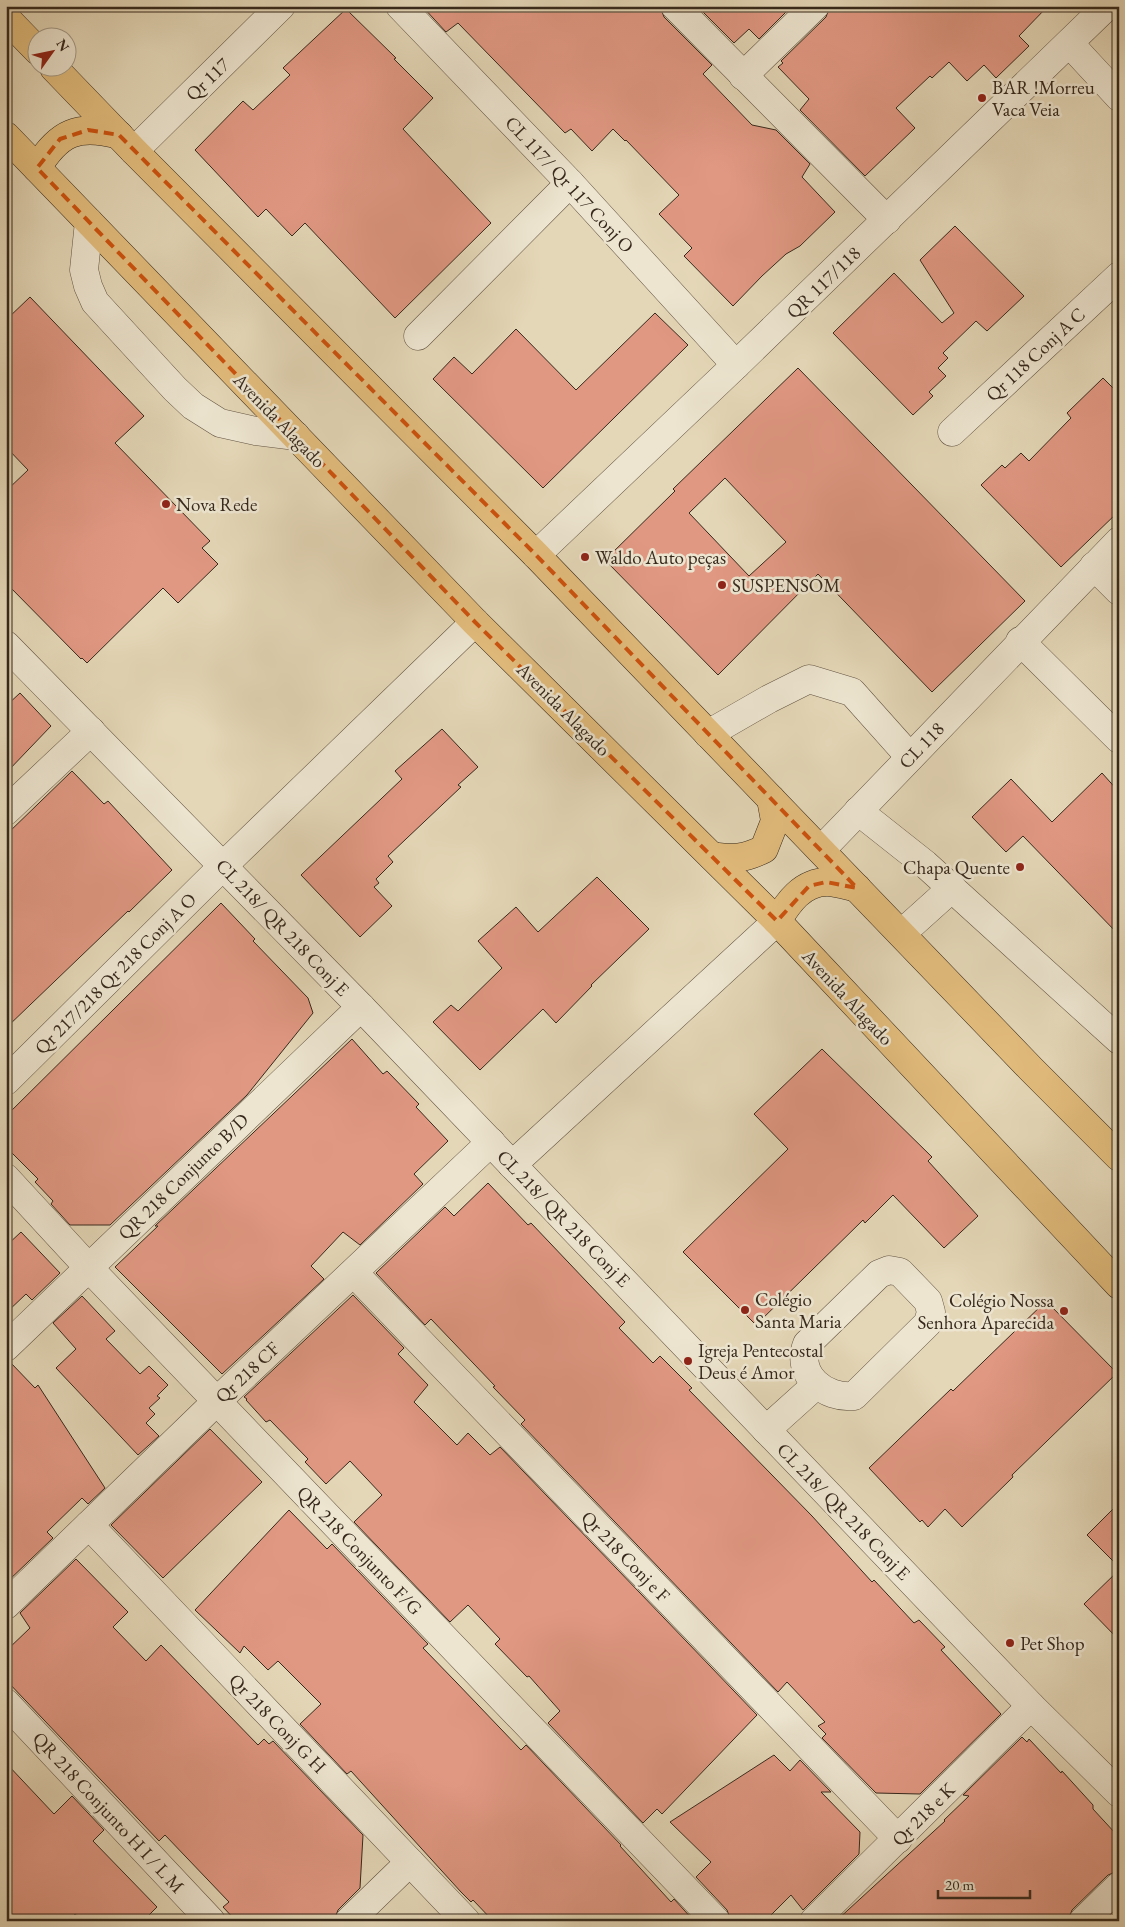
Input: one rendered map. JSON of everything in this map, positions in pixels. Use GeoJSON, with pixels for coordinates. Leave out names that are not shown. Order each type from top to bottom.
{"type":"FeatureCollection","features":[{"type":"Feature","properties":{"kind":"main road"},"geometry":{"type":"LineString","coordinates":[[6,18],[28,41]]}},
{"type":"Feature","properties":{"kind":"main road"},"geometry":{"type":"LineString","coordinates":[[64,78],[536,555],[1031,1069],[1119,1157]]}},
{"type":"Feature","properties":{"kind":"main road"},"geometry":{"type":"LineString","coordinates":[[37,168],[53,145],[74,132],[99,130],[126,143]]}},
{"type":"Feature","properties":{"kind":"main road","name":"Avenida Alagado"},"geometry":{"type":"LineString","coordinates":[[6,136],[475,622],[777,921],[1118,1283]]}},
{"type":"Feature","properties":{"kind":"main road"},"geometry":{"type":"LineString","coordinates":[[712,856],[736,859],[749,856],[764,849],[775,821],[771,799]]}},
{"type":"Feature","properties":{"kind":"main road"},"geometry":{"type":"LineString","coordinates":[[777,921],[800,890],[809,886],[826,882],[858,888]]}},
{"type":"Feature","properties":{"kind":"street","name":"Qr 117"},"geometry":{"type":"LineString","coordinates":[[126,143],[281,6]]}},
{"type":"Feature","properties":{"kind":"street","name":"CL 117/ Qr 117 Conj O"},"geometry":{"type":"LineString","coordinates":[[400,6],[570,183],[736,366]]}},
{"type":"Feature","properties":{"kind":"street"},"geometry":{"type":"LineString","coordinates":[[675,6],[887,220]]}},
{"type":"Feature","properties":{"kind":"street"},"geometry":{"type":"LineString","coordinates":[[743,76],[815,6]]}},
{"type":"Feature","properties":{"kind":"street","name":"QR 117/118"},"geometry":{"type":"LineString","coordinates":[[536,555],[736,366],[1070,44],[1107,6]]}},
{"type":"Feature","properties":{"kind":"street"},"geometry":{"type":"LineString","coordinates":[[1070,44],[1119,97]]}},
{"type":"Feature","properties":{"kind":"street"},"geometry":{"type":"LineString","coordinates":[[418,336],[570,183]]}},
{"type":"Feature","properties":{"kind":"street"},"geometry":{"type":"LineString","coordinates":[[89,222],[84,270],[95,302],[175,389],[193,406],[220,422],[256,431],[296,436]]}},
{"type":"Feature","properties":{"kind":"street","name":"Qr 118 Conj A C"},"geometry":{"type":"LineString","coordinates":[[952,432],[1119,276]]}},
{"type":"Feature","properties":{"kind":"street","name":"CL 118"},"geometry":{"type":"LineString","coordinates":[[821,850],[1020,641],[1119,541]]}},
{"type":"Feature","properties":{"kind":"street"},"geometry":{"type":"LineString","coordinates":[[1094,566],[1119,591]]}},
{"type":"Feature","properties":{"kind":"street","name":"Qr 217/218 Qr 218 Conj A O"},"geometry":{"type":"LineString","coordinates":[[6,1081],[475,622]]}},
{"type":"Feature","properties":{"kind":"street"},"geometry":{"type":"LineString","coordinates":[[1020,641],[1119,739]]}},
{"type":"Feature","properties":{"kind":"street","name":"CL 218/ QR 218 Conj E"},"geometry":{"type":"LineString","coordinates":[[6,645],[361,1007],[1031,1706],[1119,1793]]}},
{"type":"Feature","properties":{"kind":"street"},"geometry":{"type":"LineString","coordinates":[[708,734],[769,699],[809,679],[852,692],[910,757]]}},
{"type":"Feature","properties":{"kind":"street"},"geometry":{"type":"LineString","coordinates":[[6,811],[91,731]]}},
{"type":"Feature","properties":{"kind":"street"},"geometry":{"type":"LineString","coordinates":[[858,811],[952,888],[1119,1040]]}},
{"type":"Feature","properties":{"kind":"street"},"geometry":{"type":"LineString","coordinates":[[902,933],[952,888]]}},
{"type":"Feature","properties":{"kind":"street"},"geometry":{"type":"LineString","coordinates":[[512,1165],[777,921]]}},
{"type":"Feature","properties":{"kind":"street","name":"QR 218 Conjunto B/D"},"geometry":{"type":"LineString","coordinates":[[6,1347],[361,1007]]}},
{"type":"Feature","properties":{"kind":"street","name":"Qr 218 CF"},"geometry":{"type":"LineString","coordinates":[[6,1605],[217,1401],[354,1274],[491,1142]]}},
{"type":"Feature","properties":{"kind":"street","name":"QR 218 Conjunto F/G"},"geometry":{"type":"LineString","coordinates":[[6,1178],[88,1267],[716,1921]]}},
{"type":"Feature","properties":{"kind":"street"},"geometry":{"type":"LineString","coordinates":[[889,1270],[900,1272],[928,1301],[931,1312],[928,1323],[854,1396],[845,1397],[834,1394],[816,1385],[804,1367],[803,1355],[807,1344],[879,1274],[889,1270]]}},
{"type":"Feature","properties":{"kind":"street","name":"Qr 218 Conj e F"},"geometry":{"type":"LineString","coordinates":[[354,1274],[898,1839]]}},
{"type":"Feature","properties":{"kind":"street"},"geometry":{"type":"LineString","coordinates":[[766,1430],[816,1385]]}},
{"type":"Feature","properties":{"kind":"street","name":"Qr 218 Conj G H"},"geometry":{"type":"LineString","coordinates":[[89,1525],[466,1921]]}},
{"type":"Feature","properties":{"kind":"street","name":"QR 218 Conjunto H I / L M"},"geometry":{"type":"LineString","coordinates":[[6,1703],[211,1921]]}},
{"type":"Feature","properties":{"kind":"street","name":"Qr 218 e K"},"geometry":{"type":"LineString","coordinates":[[814,1921],[1031,1706]]}},
{"type":"Feature","properties":{"kind":"street"},"geometry":{"type":"LineString","coordinates":[[349,1921],[410,1862]]}},
{"type":"Feature","properties":{"kind":"street"},"geometry":{"type":"LineString","coordinates":[[1083,1921],[1119,1886]]}},
{"type":"Feature","properties":{"kind":"highlighted area"},"geometry":{"type":"Polygon","coordinates":[[[88,130],[119,135],[536,555],[857,888],[826,882],[809,886],[777,921],[475,622],[37,168],[60,139],[88,130]]]}},
{"type":"Feature","properties":{"kind":"building"},"geometry":{"type":"Polygon","coordinates":[[[422,6],[660,6],[664,17],[712,65],[703,74],[752,125],[776,130],[810,164],[802,177],[835,212],[800,246],[786,254],[762,276],[733,306],[684,256],[692,248],[659,214],[679,195],[626,140],[613,129],[592,151],[571,129],[565,133],[458,23],[446,32],[422,6]]]}},
{"type":"Feature","properties":{"kind":"building"},"geometry":{"type":"Polygon","coordinates":[[[697,6],[792,6],[759,39],[749,29],[734,43],[697,6]]]}},
{"type":"Feature","properties":{"kind":"building"},"geometry":{"type":"Polygon","coordinates":[[[830,6],[1048,6],[1019,36],[1029,46],[996,78],[984,65],[967,81],[949,62],[932,78],[930,76],[896,108],[915,128],[865,176],[800,110],[809,99],[778,67],[783,63],[781,61],[826,17],[830,6]]]}},
{"type":"Feature","properties":{"kind":"building"},"geometry":{"type":"Polygon","coordinates":[[[346,9],[396,58],[394,59],[433,98],[403,129],[491,223],[395,318],[305,223],[292,236],[266,209],[258,217],[195,150],[243,101],[253,110],[290,75],[283,68],[346,9]]]}},
{"type":"Feature","properties":{"kind":"building"},"geometry":{"type":"Polygon","coordinates":[[[955,226],[1024,296],[987,331],[976,321],[943,353],[948,358],[938,368],[946,376],[929,392],[933,396],[913,415],[833,333],[894,273],[942,323],[954,313],[920,260],[955,226]]]}},
{"type":"Feature","properties":{"kind":"building"},"geometry":{"type":"Polygon","coordinates":[[[30,297],[144,416],[115,443],[210,541],[202,548],[218,564],[178,603],[163,588],[87,663],[6,583],[6,491],[28,470],[6,447],[6,320],[30,297]]]}},
{"type":"Feature","properties":{"kind":"building"},"geometry":{"type":"Polygon","coordinates":[[[655,313],[688,345],[543,488],[433,379],[454,357],[472,374],[516,329],[576,390],[655,313]]]}},
{"type":"Feature","properties":{"kind":"building"},"geometry":{"type":"Polygon","coordinates":[[[798,368],[1025,601],[932,692],[818,574],[718,675],[605,560],[675,491],[673,489],[798,368]],[[725,478],[689,513],[749,576],[786,542],[725,478]]]}},
{"type":"Feature","properties":{"kind":"building"},"geometry":{"type":"Polygon","coordinates":[[[1103,378],[1119,394],[1119,511],[1061,567],[981,485],[1002,465],[1005,468],[1021,453],[1029,461],[1071,418],[1067,413],[1103,378]]]}},
{"type":"Feature","properties":{"kind":"building"},"geometry":{"type":"Polygon","coordinates":[[[20,693],[51,726],[6,773],[6,706],[20,693]]]}},
{"type":"Feature","properties":{"kind":"building"},"geometry":{"type":"Polygon","coordinates":[[[442,729],[478,767],[458,785],[461,787],[388,856],[393,862],[376,879],[379,883],[374,887],[392,906],[360,937],[301,875],[402,779],[395,771],[442,729]]]}},
{"type":"Feature","properties":{"kind":"building"},"geometry":{"type":"Polygon","coordinates":[[[72,771],[104,804],[108,801],[172,870],[6,1028],[6,931],[12,925],[6,919],[6,835],[72,771]]]}},
{"type":"Feature","properties":{"kind":"building"},"geometry":{"type":"Polygon","coordinates":[[[1102,773],[1119,792],[1119,935],[1023,836],[1006,852],[972,817],[1011,779],[1052,822],[1102,773]]]}},
{"type":"Feature","properties":{"kind":"building"},"geometry":{"type":"Polygon","coordinates":[[[597,877],[649,929],[591,985],[556,1023],[543,1009],[480,1070],[433,1022],[451,1005],[458,1011],[502,968],[478,941],[516,907],[538,932],[597,877]]]}},
{"type":"Feature","properties":{"kind":"building"},"geometry":{"type":"Polygon","coordinates":[[[221,903],[255,939],[253,941],[308,998],[313,1013],[247,1095],[110,1225],[70,1225],[51,1204],[53,1201],[35,1182],[38,1179],[6,1147],[6,1116],[221,903]]]}},
{"type":"Feature","properties":{"kind":"building"},"geometry":{"type":"Polygon","coordinates":[[[352,1039],[383,1074],[387,1071],[419,1104],[416,1107],[448,1141],[414,1174],[423,1184],[360,1245],[343,1232],[311,1266],[324,1279],[222,1374],[115,1267],[158,1226],[155,1226],[352,1039]]]}},
{"type":"Feature","properties":{"kind":"building"},"geometry":{"type":"Polygon","coordinates":[[[822,1049],[932,1157],[928,1161],[978,1216],[944,1248],[893,1195],[865,1223],[863,1220],[756,1325],[683,1252],[788,1149],[754,1114],[822,1049]]]}},
{"type":"Feature","properties":{"kind":"building"},"geometry":{"type":"Polygon","coordinates":[[[488,1183],[528,1225],[531,1223],[625,1322],[619,1328],[653,1363],[660,1356],[692,1388],[689,1390],[812,1516],[872,1582],[874,1580],[914,1623],[919,1620],[945,1647],[941,1650],[1001,1714],[920,1794],[876,1793],[822,1738],[826,1734],[818,1726],[825,1722],[787,1682],[778,1692],[521,1424],[525,1420],[431,1319],[425,1325],[376,1273],[445,1207],[454,1216],[488,1183]]]}},
{"type":"Feature","properties":{"kind":"building"},"geometry":{"type":"Polygon","coordinates":[[[21,1232],[60,1273],[32,1300],[26,1294],[6,1313],[6,1246],[21,1232]]]}},
{"type":"Feature","properties":{"kind":"building"},"geometry":{"type":"Polygon","coordinates":[[[353,1295],[404,1348],[398,1354],[428,1385],[414,1402],[457,1445],[468,1433],[490,1455],[500,1447],[757,1715],[662,1814],[657,1809],[643,1823],[548,1723],[560,1711],[529,1676],[527,1677],[495,1644],[500,1639],[468,1605],[450,1622],[354,1522],[382,1495],[350,1461],[326,1484],[305,1462],[308,1459],[270,1420],[266,1422],[244,1397],[353,1295]]]}},
{"type":"Feature","properties":{"kind":"building"},"geometry":{"type":"Polygon","coordinates":[[[82,1296],[115,1331],[106,1339],[140,1374],[149,1366],[168,1385],[157,1396],[160,1398],[149,1408],[155,1414],[146,1423],[159,1436],[138,1455],[56,1368],[76,1349],[53,1323],[82,1296]]]}},
{"type":"Feature","properties":{"kind":"building"},"geometry":{"type":"Polygon","coordinates":[[[1046,1301],[1117,1373],[1012,1475],[1013,1477],[962,1527],[945,1509],[928,1527],[922,1520],[920,1522],[869,1468],[951,1389],[953,1391],[1046,1301]]]}},
{"type":"Feature","properties":{"kind":"building"},"geometry":{"type":"Polygon","coordinates":[[[6,1362],[10,1362],[35,1388],[38,1385],[105,1488],[88,1504],[82,1498],[47,1532],[53,1538],[6,1583],[6,1362]]]}},
{"type":"Feature","properties":{"kind":"building"},"geometry":{"type":"Polygon","coordinates":[[[210,1429],[262,1482],[163,1578],[111,1525],[210,1429]]]}},
{"type":"Feature","properties":{"kind":"building"},"geometry":{"type":"Polygon","coordinates":[[[1119,1503],[1119,1567],[1087,1535],[1119,1503]]]}},
{"type":"Feature","properties":{"kind":"building"},"geometry":{"type":"Polygon","coordinates":[[[289,1510],[327,1549],[332,1544],[428,1644],[423,1648],[521,1750],[526,1745],[621,1845],[671,1902],[674,1899],[694,1921],[493,1921],[473,1900],[471,1902],[461,1892],[351,1771],[347,1774],[300,1724],[321,1704],[278,1661],[268,1670],[244,1646],[240,1653],[195,1610],[289,1510]]]}},
{"type":"Feature","properties":{"kind":"building"},"geometry":{"type":"Polygon","coordinates":[[[76,1559],[128,1612],[113,1627],[146,1661],[161,1645],[258,1745],[264,1739],[269,1744],[273,1741],[363,1835],[360,1888],[338,1910],[334,1921],[236,1921],[223,1907],[229,1902],[165,1835],[159,1841],[6,1680],[6,1651],[30,1628],[20,1613],[76,1559]]]}},
{"type":"Feature","properties":{"kind":"building"},"geometry":{"type":"Polygon","coordinates":[[[1119,1570],[1119,1640],[1084,1604],[1119,1570]]]}},
{"type":"Feature","properties":{"kind":"building"},"geometry":{"type":"Polygon","coordinates":[[[1022,1737],[1027,1742],[1029,1739],[1061,1773],[1062,1771],[1116,1834],[1118,1871],[1108,1875],[1072,1910],[1068,1921],[836,1921],[945,1821],[969,1796],[963,1795],[1022,1737]]]}},
{"type":"Feature","properties":{"kind":"building"},"geometry":{"type":"Polygon","coordinates":[[[774,1755],[790,1771],[800,1760],[831,1792],[821,1792],[860,1832],[859,1854],[803,1910],[791,1895],[765,1921],[731,1921],[727,1910],[696,1877],[711,1862],[670,1822],[774,1755]]]}},
{"type":"Feature","properties":{"kind":"building"},"geometry":{"type":"Polygon","coordinates":[[[6,1763],[54,1814],[72,1796],[104,1830],[93,1841],[157,1907],[143,1921],[83,1921],[75,1914],[68,1921],[6,1921],[6,1763]]]}},
{"type":"Feature","properties":{"kind":"building"},"geometry":{"type":"Polygon","coordinates":[[[1119,1908],[1119,1921],[1106,1921],[1119,1908]]]}},
{"type":"Feature","properties":{"kind":"place","name":"BAR !Morreu Vaca Veia"},"geometry":{"type":"Point","coordinates":[982,98]}},
{"type":"Feature","properties":{"kind":"place","name":"Nova Rede"},"geometry":{"type":"Point","coordinates":[166,504]}},
{"type":"Feature","properties":{"kind":"place","name":"Waldo Auto peças"},"geometry":{"type":"Point","coordinates":[585,557]}},
{"type":"Feature","properties":{"kind":"place","name":"SUSPENSOM"},"geometry":{"type":"Point","coordinates":[722,585]}},
{"type":"Feature","properties":{"kind":"place","name":"Chapa Quente"},"geometry":{"type":"Point","coordinates":[1020,867]}},
{"type":"Feature","properties":{"kind":"place","name":"Colégio Santa Maria"},"geometry":{"type":"Point","coordinates":[745,1310]}},
{"type":"Feature","properties":{"kind":"place","name":"Colégio Nossa Senhora Aparecida"},"geometry":{"type":"Point","coordinates":[1064,1311]}},
{"type":"Feature","properties":{"kind":"place","name":"Igreja Pentecostal Deus é Amor"},"geometry":{"type":"Point","coordinates":[688,1361]}},
{"type":"Feature","properties":{"kind":"place","name":"Pet Shop"},"geometry":{"type":"Point","coordinates":[1010,1643]}}]}
